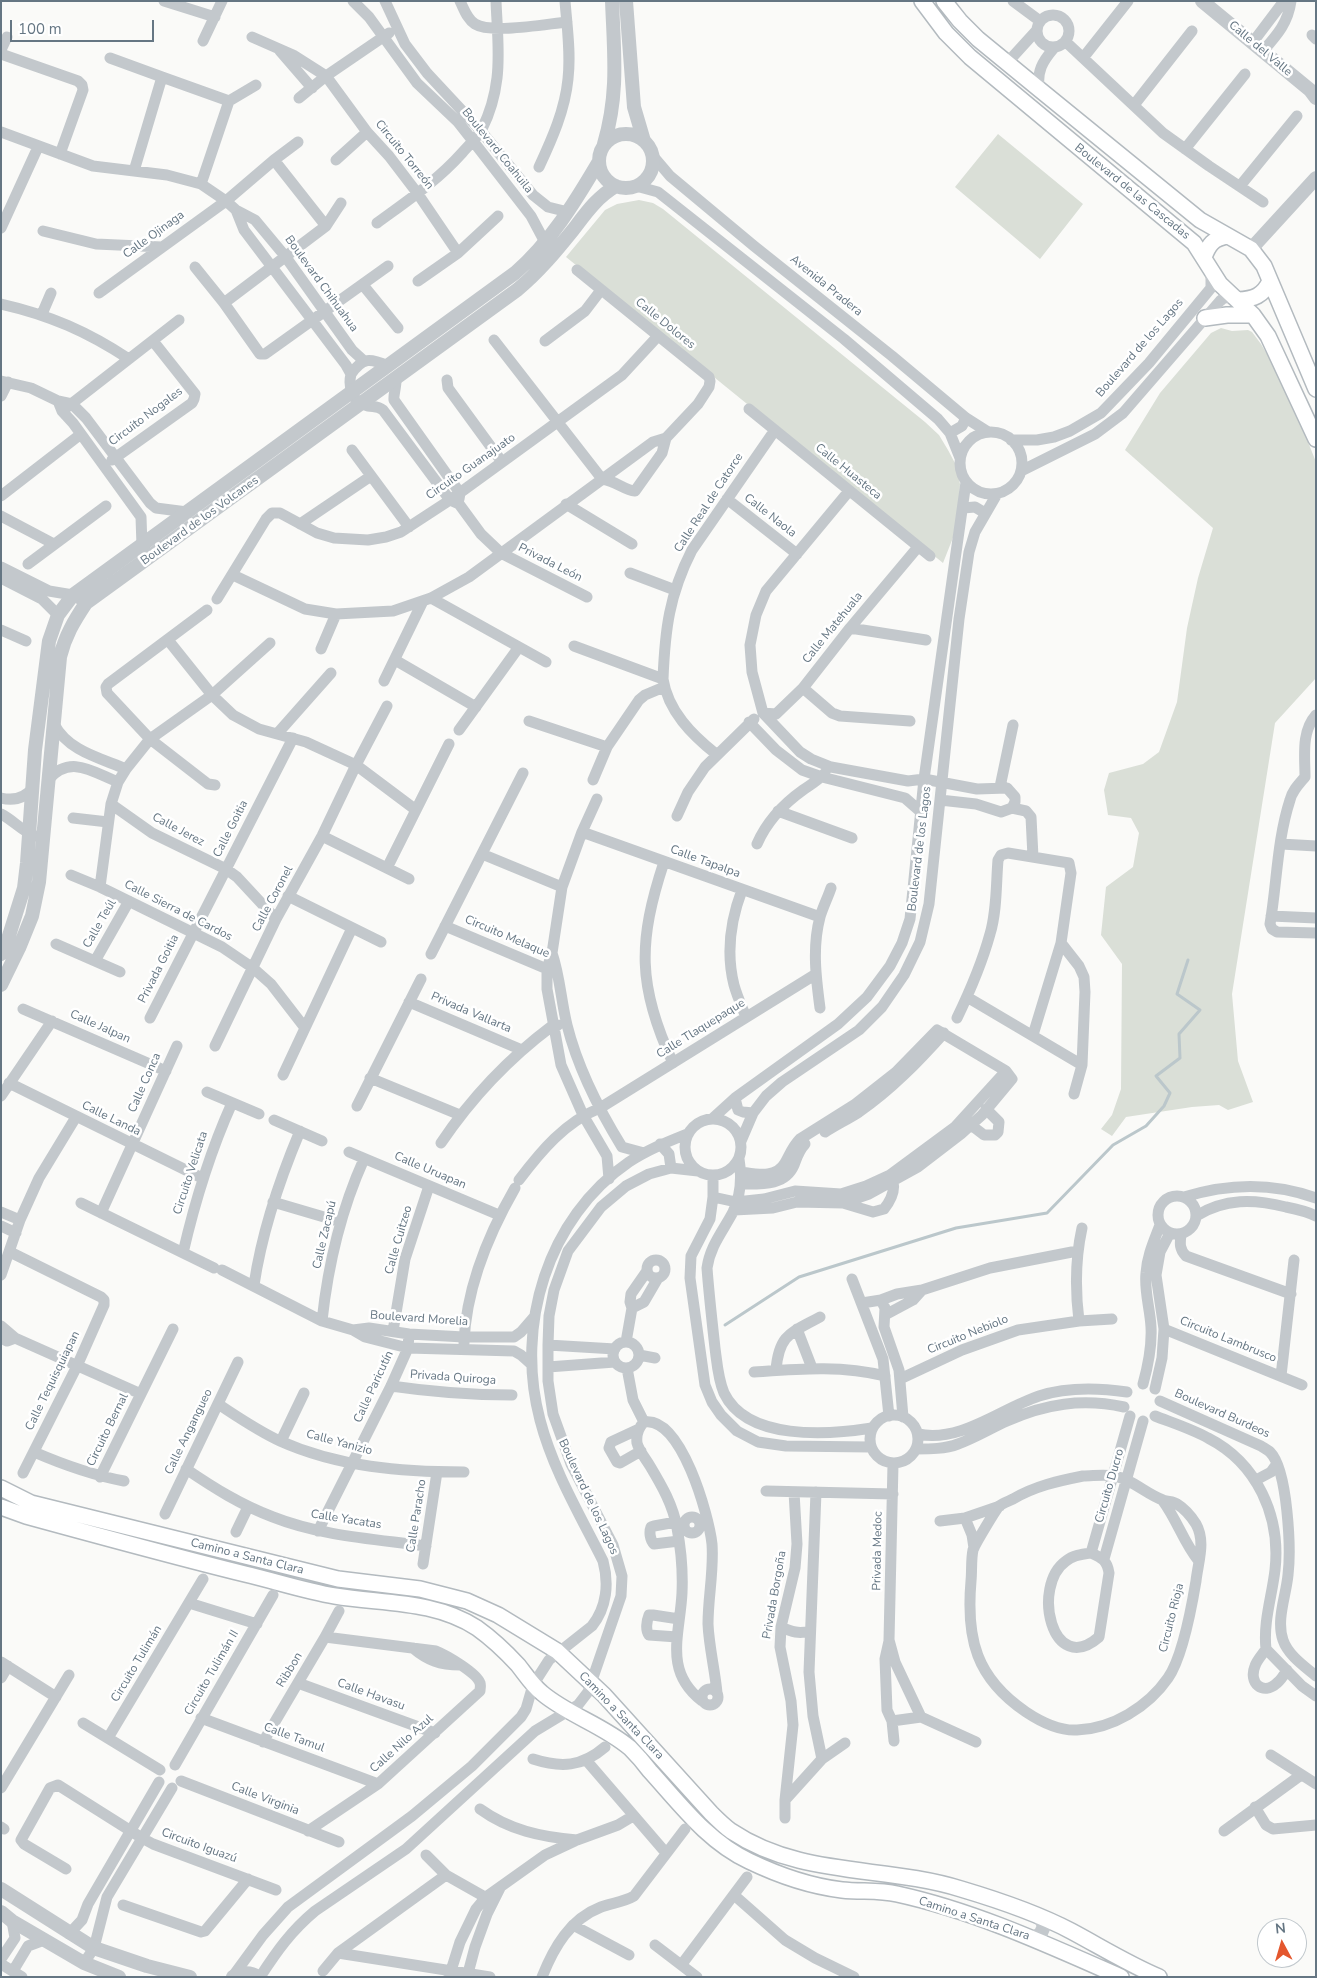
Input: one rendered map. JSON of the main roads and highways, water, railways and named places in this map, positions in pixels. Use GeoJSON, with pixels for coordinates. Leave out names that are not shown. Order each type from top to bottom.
{"type":"FeatureCollection","features":[{"type":"Feature","properties":{"kind":"main road","name":"Boulevard de las Cascadas"},"geometry":{"type":"LineString","coordinates":[[922,1],[946,33],[970,57],[1194,243],[1220,284],[1253,316],[1268,336],[1316,439]]}},
{"type":"Feature","properties":{"kind":"main road","name":"Boulevard de las Cascadas"},"geometry":{"type":"LineString","coordinates":[[944,1],[972,33],[1007,63],[1200,220],[1251,249],[1260,258],[1316,389]]}},
{"type":"Feature","properties":{"kind":"main road"},"geometry":{"type":"LineString","coordinates":[[1208,263],[1211,243],[1227,236]]}},
{"type":"Feature","properties":{"kind":"main road"},"geometry":{"type":"LineString","coordinates":[[1236,299],[1250,300],[1259,296],[1266,290],[1270,281]]}},
{"type":"Feature","properties":{"kind":"main road"},"geometry":{"type":"LineString","coordinates":[[1205,318],[1227,314],[1253,316]]}},
{"type":"Feature","properties":{"kind":"main road","name":"Camino a Santa Clara"},"geometry":{"type":"LineString","coordinates":[[1,1488],[31,1502],[255,1560],[338,1579],[420,1589],[467,1601],[498,1615],[557,1651],[604,1695],[711,1813],[729,1830],[752,1843],[784,1857],[819,1866],[895,1875],[960,1888],[1040,1917],[1071,1931],[1127,1963],[1159,1977]]}},
{"type":"Feature","properties":{"kind":"main road","name":"Camino a Santa Clara"},"geometry":{"type":"LineString","coordinates":[[1,1507],[26,1516],[209,1565],[334,1596],[417,1605],[458,1618],[478,1628],[517,1664],[533,1686],[555,1703],[616,1738],[631,1749],[702,1828],[723,1846],[746,1860],[779,1874],[813,1885],[843,1890],[878,1891],[951,1910],[1033,1938],[1121,1977]]}},
{"type":"Feature","properties":{"kind":"waterway"},"geometry":{"type":"LineString","coordinates":[[725,1325],[799,1277],[956,1228],[1047,1213],[1113,1145],[1146,1126],[1164,1106],[1170,1093],[1156,1076],[1180,1058],[1179,1034],[1200,1010],[1177,994],[1188,960]]}}]}
